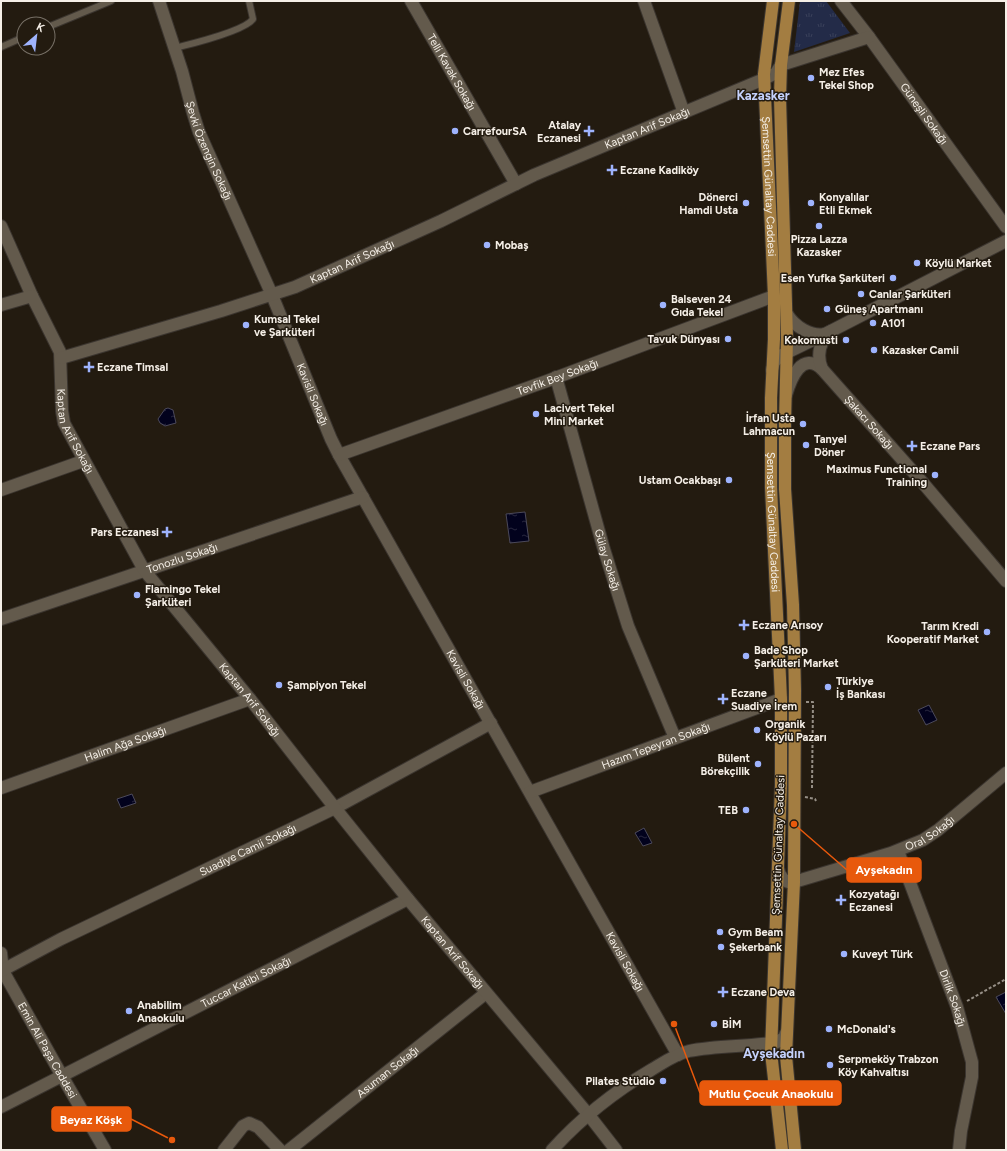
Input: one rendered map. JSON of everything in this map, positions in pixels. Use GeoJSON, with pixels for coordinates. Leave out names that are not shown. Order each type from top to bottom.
{"type":"FeatureCollection","features":[{"type":"Feature","properties":{"kind":"main road","name":"Şemsettin Günaltay Caddesi"},"geometry":{"type":"LineString","coordinates":[[773,1],[764,79],[774,296],[774,331],[770,398],[771,497],[781,699],[781,785],[771,1043],[782,1150]]}},
{"type":"Feature","properties":{"kind":"main road","name":"Şemsettin Günaltay Caddesi"},"geometry":{"type":"LineString","coordinates":[[789,1],[780,98],[787,314],[785,489],[793,605],[794,882],[786,1033],[786,1067],[795,1150]]}},
{"type":"Feature","properties":{"kind":"street","name":"Şevki Özengin Sokağı"},"geometry":{"type":"LineString","coordinates":[[159,1],[175,48],[199,132],[272,295]]}},
{"type":"Feature","properties":{"kind":"street","name":"Telli Kavak Sokağı"},"geometry":{"type":"LineString","coordinates":[[411,1],[516,184]]}},
{"type":"Feature","properties":{"kind":"street"},"geometry":{"type":"LineString","coordinates":[[644,1],[684,113]]}},
{"type":"Feature","properties":{"kind":"street","name":"Güneşli Sokağı"},"geometry":{"type":"LineString","coordinates":[[841,1],[869,37],[1006,227]]}},
{"type":"Feature","properties":{"kind":"street"},"geometry":{"type":"LineString","coordinates":[[782,65],[869,37]]}},
{"type":"Feature","properties":{"kind":"street","name":"Kaptan Arif Sokağı"},"geometry":{"type":"LineString","coordinates":[[616,1150],[588,1114],[408,899],[250,699],[144,570],[83,461],[63,420],[61,358],[221,311],[295,287],[441,221],[534,175],[764,79],[776,73],[782,65]]}},
{"type":"Feature","properties":{"kind":"street"},"geometry":{"type":"LineString","coordinates":[[1,226],[32,296],[58,346],[61,358]]}},
{"type":"Feature","properties":{"kind":"street"},"geometry":{"type":"LineString","coordinates":[[772,373],[773,364],[777,358],[787,352],[828,333],[1006,240]]}},
{"type":"Feature","properties":{"kind":"street","name":"Kavisli Sokağı"},"geometry":{"type":"LineString","coordinates":[[272,295],[339,455],[678,1055]]}},
{"type":"Feature","properties":{"kind":"street"},"geometry":{"type":"LineString","coordinates":[[1,305],[32,296]]}},
{"type":"Feature","properties":{"kind":"street","name":"Tevfik Bey Sokağı"},"geometry":{"type":"LineString","coordinates":[[339,455],[556,378],[774,296]]}},
{"type":"Feature","properties":{"kind":"street"},"geometry":{"type":"LineString","coordinates":[[787,314],[794,322],[805,330],[817,334],[828,333]]}},
{"type":"Feature","properties":{"kind":"street"},"geometry":{"type":"LineString","coordinates":[[822,369],[819,361],[820,348],[828,333]]}},
{"type":"Feature","properties":{"kind":"street"},"geometry":{"type":"LineString","coordinates":[[786,398],[793,377],[802,365],[810,362],[822,369]]}},
{"type":"Feature","properties":{"kind":"street","name":"Şakacı Sokağı"},"geometry":{"type":"LineString","coordinates":[[822,369],[928,488],[1006,581]]}},
{"type":"Feature","properties":{"kind":"street","name":"Gülay Sokağı"},"geometry":{"type":"LineString","coordinates":[[556,378],[603,546],[628,626],[675,738]]}},
{"type":"Feature","properties":{"kind":"street"},"geometry":{"type":"LineString","coordinates":[[1,490],[83,461]]}},
{"type":"Feature","properties":{"kind":"street","name":"Tonozlu Sokağı"},"geometry":{"type":"LineString","coordinates":[[1,619],[363,497]]}},
{"type":"Feature","properties":{"kind":"street","name":"Halim Ağa Sokağı"},"geometry":{"type":"LineString","coordinates":[[1,788],[250,699]]}},
{"type":"Feature","properties":{"kind":"street","name":"Hazım Tepeyran Sokağı"},"geometry":{"type":"LineString","coordinates":[[530,792],[781,699]]}},
{"type":"Feature","properties":{"kind":"street","name":"Suadiye Camii Sokağı"},"geometry":{"type":"LineString","coordinates":[[2,971],[60,939],[335,808],[491,723]]}},
{"type":"Feature","properties":{"kind":"street","name":"Oral Sokağı"},"geometry":{"type":"LineString","coordinates":[[794,882],[898,851],[923,840],[933,834],[1006,773]]}},
{"type":"Feature","properties":{"kind":"street","name":"Dirlik Sokağı"},"geometry":{"type":"LineString","coordinates":[[898,851],[957,1007],[970,1053],[973,1069],[972,1081],[961,1131],[959,1150]]}},
{"type":"Feature","properties":{"kind":"street"},"geometry":{"type":"LineString","coordinates":[[778,868],[780,875],[784,879],[789,883],[794,882]]}},
{"type":"Feature","properties":{"kind":"street","name":"Tuccar Katibi Sokağı"},"geometry":{"type":"LineString","coordinates":[[1,1107],[408,899]]}},
{"type":"Feature","properties":{"kind":"street"},"geometry":{"type":"LineString","coordinates":[[1,953],[2,971]]}},
{"type":"Feature","properties":{"kind":"street","name":"Emin Ali Paşa Caddesi"},"geometry":{"type":"LineString","coordinates":[[2,971],[105,1150]]}},
{"type":"Feature","properties":{"kind":"street","name":"Asuman Sokağı"},"geometry":{"type":"LineString","coordinates":[[289,1150],[486,993]]}},
{"type":"Feature","properties":{"kind":"street"},"geometry":{"type":"LineString","coordinates":[[552,1150],[588,1114],[625,1086],[678,1055],[694,1050],[771,1043],[781,1040],[786,1033]]}},
{"type":"Feature","properties":{"kind":"street"},"geometry":{"type":"LineString","coordinates":[[224,1150],[243,1126],[250,1123],[256,1125],[280,1150]]}},
{"type":"Feature","properties":{"kind":"lane"},"geometry":{"type":"LineString","coordinates":[[56,24],[111,1]]}},
{"type":"Feature","properties":{"kind":"lane"},"geometry":{"type":"LineString","coordinates":[[175,48],[228,32],[250,22],[253,19],[249,1]]}},
{"type":"Feature","properties":{"kind":"lane"},"geometry":{"type":"LineString","coordinates":[[1,47],[16,40]]}},
{"type":"Feature","properties":{"kind":"path"},"geometry":{"type":"LineString","coordinates":[[801,702],[813,702],[812,788]]}},
{"type":"Feature","properties":{"kind":"path"},"geometry":{"type":"LineString","coordinates":[[957,1007],[1006,979]]}},
{"type":"Feature","properties":{"kind":"green space"},"geometry":{"type":"Polygon","coordinates":[[[800,1],[826,1],[850,33],[794,52],[800,1]]]}},
{"type":"Feature","properties":{"kind":"water"},"geometry":{"type":"Polygon","coordinates":[[[168,408],[173,410],[176,423],[165,426],[160,423],[158,419],[165,409],[168,408]]]}},
{"type":"Feature","properties":{"kind":"water"},"geometry":{"type":"Polygon","coordinates":[[[525,512],[529,541],[510,543],[506,514],[525,512]]]}},
{"type":"Feature","properties":{"kind":"water"},"geometry":{"type":"Polygon","coordinates":[[[929,705],[937,720],[926,725],[918,710],[929,705]]]}},
{"type":"Feature","properties":{"kind":"water"},"geometry":{"type":"Polygon","coordinates":[[[132,794],[136,803],[121,808],[117,799],[132,794]]]}},
{"type":"Feature","properties":{"kind":"water"},"geometry":{"type":"Polygon","coordinates":[[[644,828],[652,843],[643,846],[635,833],[644,828]]]}},
{"type":"Feature","properties":{"kind":"water"},"geometry":{"type":"Polygon","coordinates":[[[1006,992],[1006,1014],[996,997],[1006,992]]]}},
{"type":"Feature","properties":{"kind":"place","name":"Mez Efes Tekel Shop"},"geometry":{"type":"Point","coordinates":[811,78]}},
{"type":"Feature","properties":{"kind":"place","name":"CarrefourSA"},"geometry":{"type":"Point","coordinates":[455,131]}},
{"type":"Feature","properties":{"kind":"place","name":"Atalay Eczanesi"},"geometry":{"type":"Point","coordinates":[589,131]}},
{"type":"Feature","properties":{"kind":"place","name":"Eczane Kadiköy"},"geometry":{"type":"Point","coordinates":[612,170]}},
{"type":"Feature","properties":{"kind":"place","name":"Dönerci Hamdi Usta"},"geometry":{"type":"Point","coordinates":[746,203]}},
{"type":"Feature","properties":{"kind":"place","name":"Konyalılar Etli Ekmek"},"geometry":{"type":"Point","coordinates":[811,203]}},
{"type":"Feature","properties":{"kind":"place","name":"Pizza Lazza Kazasker"},"geometry":{"type":"Point","coordinates":[819,226]}},
{"type":"Feature","properties":{"kind":"place","name":"Mobaş"},"geometry":{"type":"Point","coordinates":[487,245]}},
{"type":"Feature","properties":{"kind":"place","name":"Köylü Market"},"geometry":{"type":"Point","coordinates":[917,263]}},
{"type":"Feature","properties":{"kind":"place","name":"Esen Yufka Şarküteri"},"geometry":{"type":"Point","coordinates":[893,278]}},
{"type":"Feature","properties":{"kind":"place","name":"Canlar Şarküteri"},"geometry":{"type":"Point","coordinates":[861,294]}},
{"type":"Feature","properties":{"kind":"place","name":"Balseven 24 Gıda Tekel"},"geometry":{"type":"Point","coordinates":[663,305]}},
{"type":"Feature","properties":{"kind":"place","name":"Güneş Apartmanı"},"geometry":{"type":"Point","coordinates":[827,309]}},
{"type":"Feature","properties":{"kind":"place","name":"A101"},"geometry":{"type":"Point","coordinates":[873,323]}},
{"type":"Feature","properties":{"kind":"place","name":"Kumsal Tekel ve Şarküteri"},"geometry":{"type":"Point","coordinates":[246,325]}},
{"type":"Feature","properties":{"kind":"place","name":"Tavuk Dünyası"},"geometry":{"type":"Point","coordinates":[728,339]}},
{"type":"Feature","properties":{"kind":"place","name":"Kokomusti"},"geometry":{"type":"Point","coordinates":[846,340]}},
{"type":"Feature","properties":{"kind":"place","name":"Kazasker Camii"},"geometry":{"type":"Point","coordinates":[874,350]}},
{"type":"Feature","properties":{"kind":"place","name":"Eczane Timsal"},"geometry":{"type":"Point","coordinates":[89,367]}},
{"type":"Feature","properties":{"kind":"place","name":"Lacivert Tekel Mini Market"},"geometry":{"type":"Point","coordinates":[536,414]}},
{"type":"Feature","properties":{"kind":"place","name":"İrfan Usta Lahmacun"},"geometry":{"type":"Point","coordinates":[803,424]}},
{"type":"Feature","properties":{"kind":"place","name":"Tanyel Döner"},"geometry":{"type":"Point","coordinates":[806,445]}},
{"type":"Feature","properties":{"kind":"place","name":"Eczane Pars"},"geometry":{"type":"Point","coordinates":[912,446]}},
{"type":"Feature","properties":{"kind":"place","name":"Maximus Functional Training"},"geometry":{"type":"Point","coordinates":[935,475]}},
{"type":"Feature","properties":{"kind":"place","name":"Ustam Ocakbaşı"},"geometry":{"type":"Point","coordinates":[729,480]}},
{"type":"Feature","properties":{"kind":"place","name":"Pars Eczanesi"},"geometry":{"type":"Point","coordinates":[167,532]}},
{"type":"Feature","properties":{"kind":"place","name":"Flamingo Tekel Şarküteri"},"geometry":{"type":"Point","coordinates":[137,595]}},
{"type":"Feature","properties":{"kind":"place","name":"Eczane Arısoy"},"geometry":{"type":"Point","coordinates":[744,625]}},
{"type":"Feature","properties":{"kind":"place","name":"Tarım Kredi Kooperatif Market"},"geometry":{"type":"Point","coordinates":[987,632]}},
{"type":"Feature","properties":{"kind":"place","name":"Bade Shop Şarküteri Market"},"geometry":{"type":"Point","coordinates":[746,656]}},
{"type":"Feature","properties":{"kind":"place","name":"Şampiyon Tekel"},"geometry":{"type":"Point","coordinates":[279,685]}},
{"type":"Feature","properties":{"kind":"place","name":"Türkiye İş Bankası"},"geometry":{"type":"Point","coordinates":[828,687]}},
{"type":"Feature","properties":{"kind":"place","name":"Eczane Suadiye İrem"},"geometry":{"type":"Point","coordinates":[723,699]}},
{"type":"Feature","properties":{"kind":"place","name":"Organik Köylü Pazarı"},"geometry":{"type":"Point","coordinates":[757,730]}},
{"type":"Feature","properties":{"kind":"place","name":"Bülent Börekçilik"},"geometry":{"type":"Point","coordinates":[758,764]}},
{"type":"Feature","properties":{"kind":"place","name":"TEB"},"geometry":{"type":"Point","coordinates":[746,810]}},
{"type":"Feature","properties":{"kind":"place","name":"Ayşekadın"},"geometry":{"type":"Point","coordinates":[794,824]}},
{"type":"Feature","properties":{"kind":"place","name":"Kozyatağı Eczanesi"},"geometry":{"type":"Point","coordinates":[841,900]}},
{"type":"Feature","properties":{"kind":"place","name":"Gym Beam"},"geometry":{"type":"Point","coordinates":[720,932]}},
{"type":"Feature","properties":{"kind":"place","name":"Şekerbank"},"geometry":{"type":"Point","coordinates":[721,947]}},
{"type":"Feature","properties":{"kind":"place","name":"Kuveyt Türk"},"geometry":{"type":"Point","coordinates":[844,954]}},
{"type":"Feature","properties":{"kind":"place","name":"Eczane Deva"},"geometry":{"type":"Point","coordinates":[723,992]}},
{"type":"Feature","properties":{"kind":"place","name":"Anabilim Anaokulu"},"geometry":{"type":"Point","coordinates":[129,1011]}},
{"type":"Feature","properties":{"kind":"place","name":"Mutlu Çocuk Anaokulu"},"geometry":{"type":"Point","coordinates":[674,1024]}},
{"type":"Feature","properties":{"kind":"place","name":"BİM"},"geometry":{"type":"Point","coordinates":[714,1024]}},
{"type":"Feature","properties":{"kind":"place","name":"McDonald's"},"geometry":{"type":"Point","coordinates":[829,1029]}},
{"type":"Feature","properties":{"kind":"place","name":"Serpmeköy Trabzon Köy Kahvaltısı"},"geometry":{"type":"Point","coordinates":[830,1065]}},
{"type":"Feature","properties":{"kind":"place","name":"Pilates Stüdio"},"geometry":{"type":"Point","coordinates":[663,1081]}},
{"type":"Feature","properties":{"kind":"place","name":"Beyaz Köşk"},"geometry":{"type":"Point","coordinates":[172,1140]}},
{"type":"Feature","properties":{"kind":"district","name":"Kazasker"},"geometry":{"type":"Point","coordinates":[763,95]}},
{"type":"Feature","properties":{"kind":"district","name":"Ayşekadın"},"geometry":{"type":"Point","coordinates":[774,1053]}}]}
